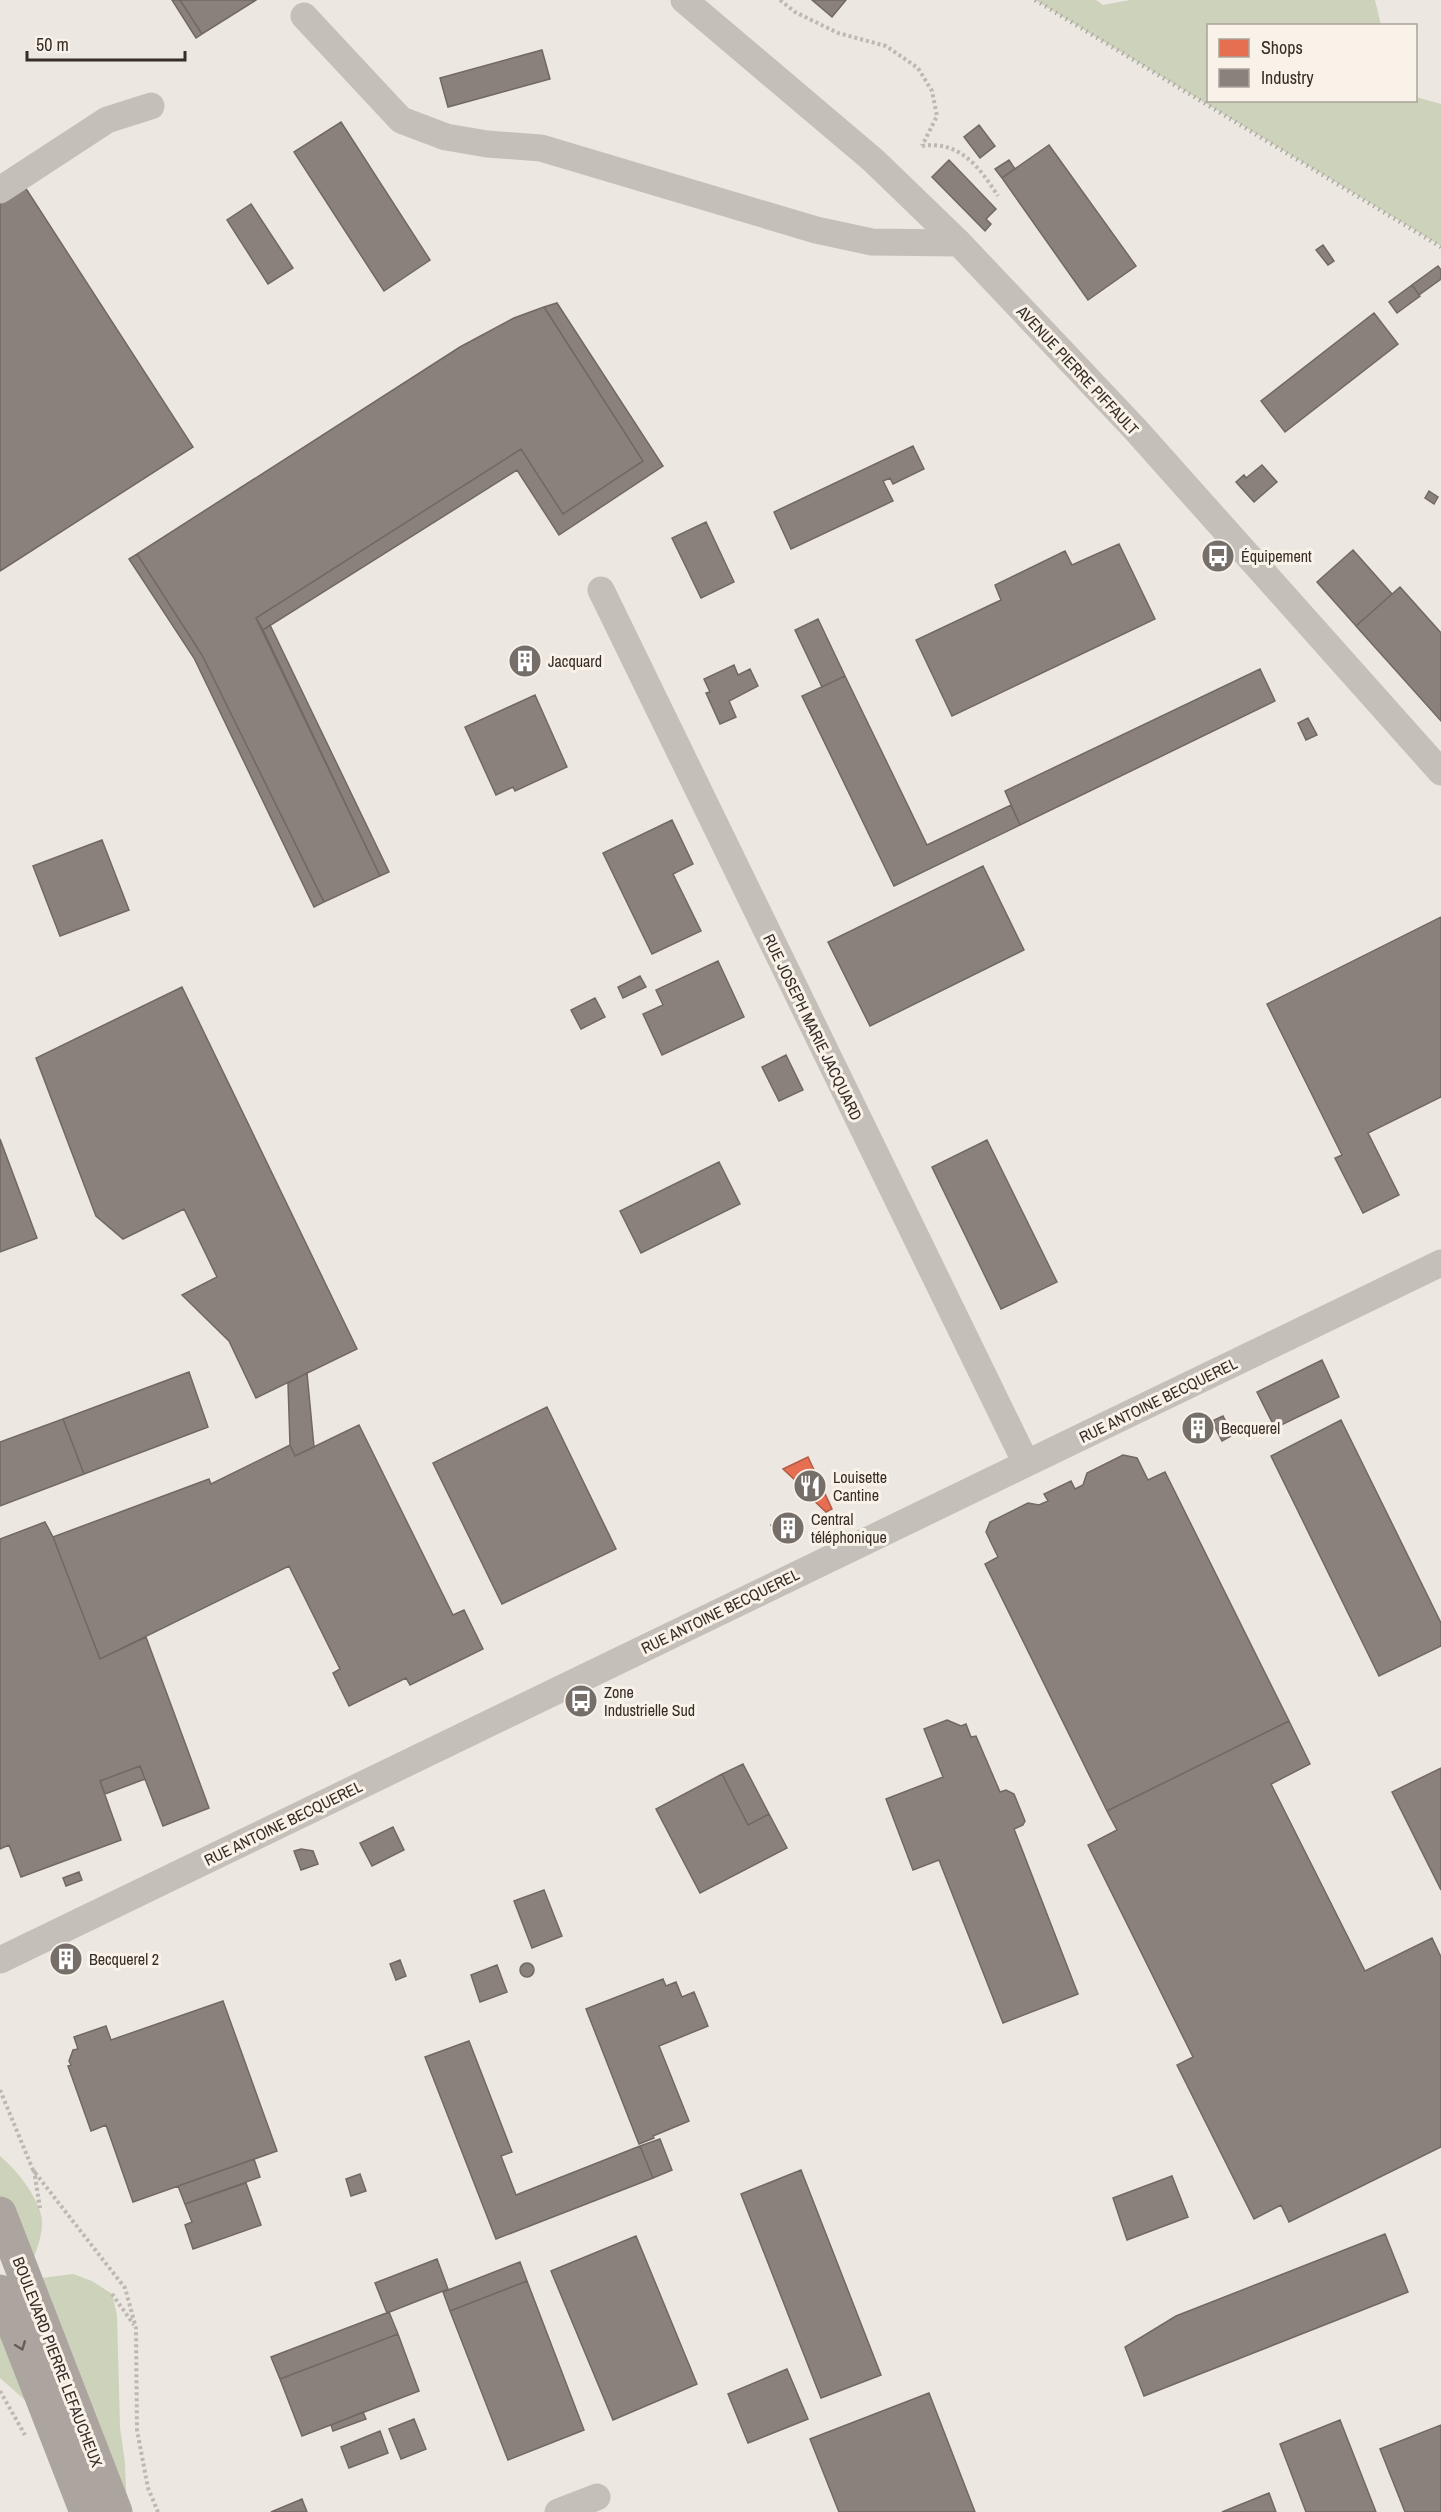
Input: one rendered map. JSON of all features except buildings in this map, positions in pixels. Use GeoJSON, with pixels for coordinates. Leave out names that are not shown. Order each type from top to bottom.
{"type":"FeatureCollection","features":[{"type":"Feature","properties":{"kind":"main road","name":"BOULEVARD PIERRE LEFAUCHEUX"},"geometry":{"type":"LineString","coordinates":[[0,2213],[8,2288],[86,2512]]}},
{"type":"Feature","properties":{"kind":"main road","name":"BOULEVARD PIERRE LEFAUCHEUX"},"geometry":{"type":"LineString","coordinates":[[8,2288],[116,2512]]}},
{"type":"Feature","properties":{"kind":"street","name":"AVENUE PIERRE PIFFAULT"},"geometry":{"type":"LineString","coordinates":[[684,0],[873,160],[959,243],[1121,414],[1441,772]]}},
{"type":"Feature","properties":{"kind":"street"},"geometry":{"type":"LineString","coordinates":[[304,16],[401,120],[446,137],[487,144],[541,148],[805,227],[872,243],[959,243]]}},
{"type":"Feature","properties":{"kind":"street"},"geometry":{"type":"LineString","coordinates":[[0,189],[107,120],[151,106]]}},
{"type":"Feature","properties":{"kind":"street","name":"RUE JOSEPH MARIE JACQUARD"},"geometry":{"type":"LineString","coordinates":[[601,590],[1026,1463]]}},
{"type":"Feature","properties":{"kind":"street","name":"RUE ANTOINE BECQUEREL"},"geometry":{"type":"LineString","coordinates":[[0,1960],[1441,1263]]}},
{"type":"Feature","properties":{"kind":"street"},"geometry":{"type":"LineString","coordinates":[[558,2512],[597,2497]]}},
{"type":"Feature","properties":{"kind":"path"},"geometry":{"type":"LineString","coordinates":[[780,0],[795,12],[838,33],[886,46],[918,68],[932,91],[937,116],[922,146],[950,148],[969,157],[982,171],[998,195]]}},
{"type":"Feature","properties":{"kind":"path"},"geometry":{"type":"LineString","coordinates":[[0,2090],[33,2170],[40,2208]]}},
{"type":"Feature","properties":{"kind":"path"},"geometry":{"type":"LineString","coordinates":[[33,2170],[125,2288],[136,2328],[136,2430],[148,2488],[158,2512]]}},
{"type":"Feature","properties":{"kind":"path"},"geometry":{"type":"LineString","coordinates":[[111,2294],[136,2328]]}},
{"type":"Feature","properties":{"kind":"path"},"geometry":{"type":"LineString","coordinates":[[0,2391],[26,2437]]}},
{"type":"Feature","properties":{"kind":"green space"},"geometry":{"type":"Polygon","coordinates":[[[1035,0],[1096,0],[1103,5],[1130,0],[1375,0],[1381,24],[1207,24],[1207,102],[1417,102],[1417,97],[1441,104],[1441,246],[1035,0]]]}},
{"type":"Feature","properties":{"kind":"green space"},"geometry":{"type":"Polygon","coordinates":[[[0,2156],[27,2185],[41,2213],[41,2236],[26,2280],[73,2274],[92,2281],[112,2294],[117,2315],[120,2427],[125,2463],[127,2512],[116,2512],[0,2213],[0,2156]]]}},
{"type":"Feature","properties":{"kind":"green space"},"geometry":{"type":"Polygon","coordinates":[[[0,2291],[52,2424],[0,2378],[0,2291]]]}},
{"type":"Feature","properties":{"kind":"railway"},"geometry":{"type":"LineString","coordinates":[[1035,0],[1441,247]]}},
{"type":"Feature","properties":{"kind":"place","name":"Équipement"},"geometry":{"type":"Point","coordinates":[1218,556]}},
{"type":"Feature","properties":{"kind":"place","name":"Jacquard"},"geometry":{"type":"Point","coordinates":[525,661]}},
{"type":"Feature","properties":{"kind":"place","name":"Becquerel"},"geometry":{"type":"Point","coordinates":[1198,1428]}},
{"type":"Feature","properties":{"kind":"place","name":"Louisette Cantine"},"geometry":{"type":"Point","coordinates":[810,1486]}},
{"type":"Feature","properties":{"kind":"place","name":"Central téléphonique"},"geometry":{"type":"Point","coordinates":[788,1528]}},
{"type":"Feature","properties":{"kind":"place","name":"Zone Industrielle Sud"},"geometry":{"type":"Point","coordinates":[581,1701]}},
{"type":"Feature","properties":{"kind":"place","name":"Becquerel 2"},"geometry":{"type":"Point","coordinates":[66,1959]}}]}
